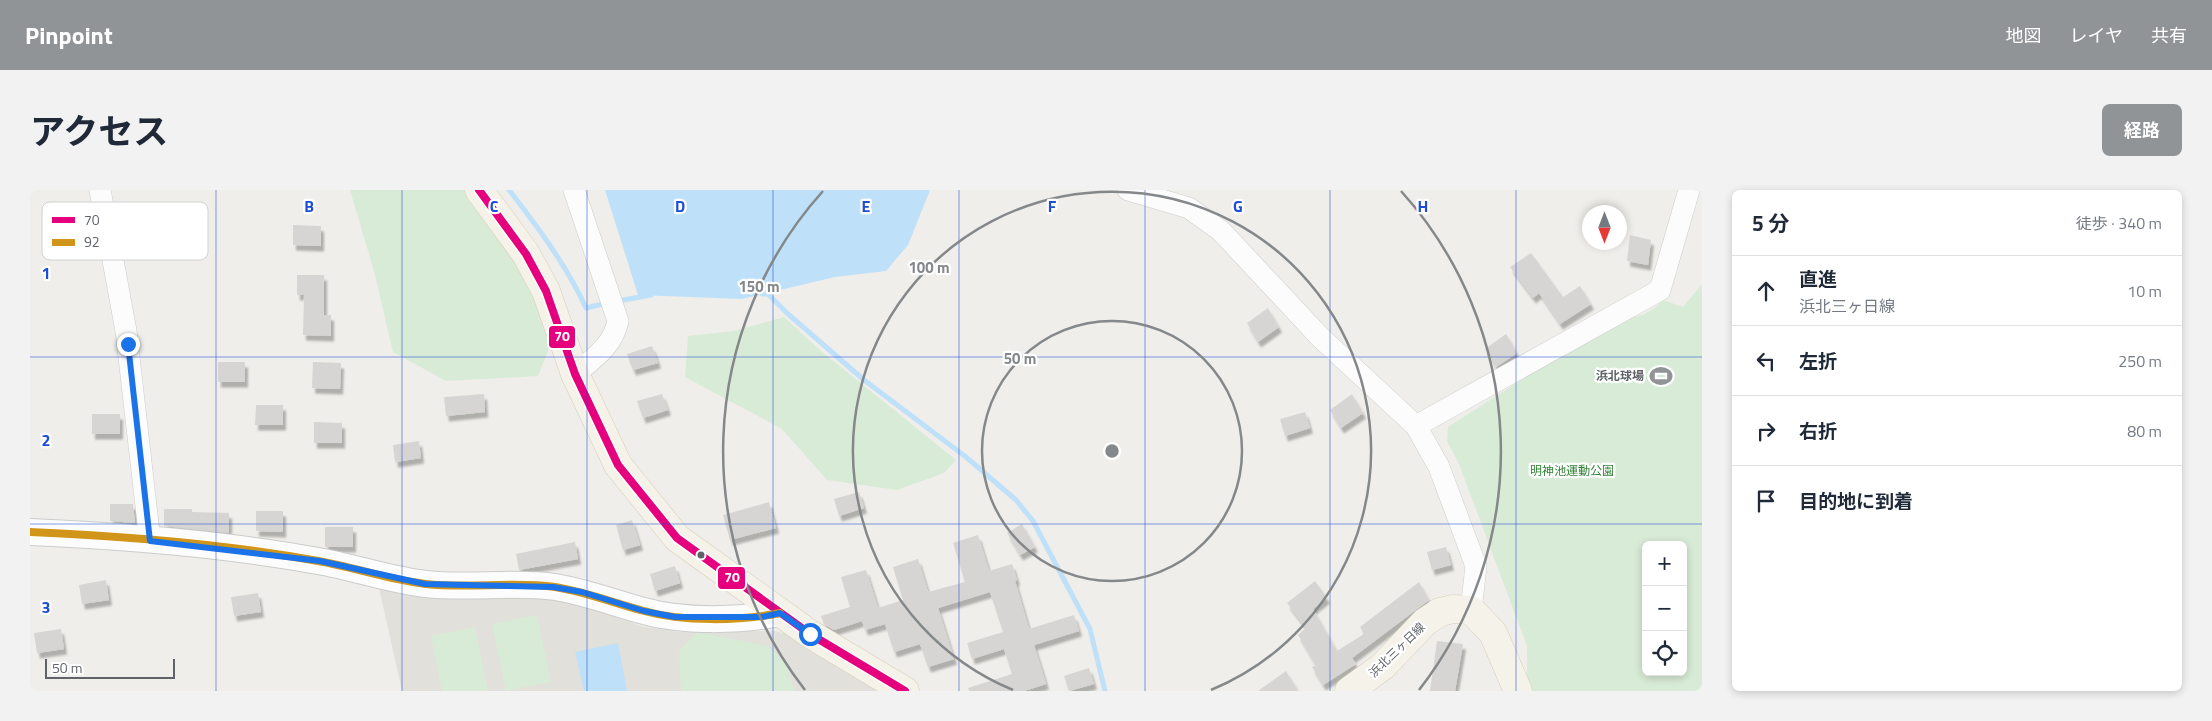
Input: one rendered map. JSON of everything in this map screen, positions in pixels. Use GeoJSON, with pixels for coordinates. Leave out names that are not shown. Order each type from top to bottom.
{"type":"FeatureCollection","features":[{"type":"Feature","properties":{"kind":"main road"},"geometry":{"type":"LineString","coordinates":[[479,190],[526,254],[546,291],[575,374],[618,465],[677,538],[810,634],[905,691]]}},
{"type":"Feature","properties":{"kind":"main road","name":"浜北三ヶ日線"},"geometry":{"type":"LineString","coordinates":[[1349,691],[1384,666],[1425,622],[1440,612],[1453,609],[1471,610]]}},
{"type":"Feature","properties":{"kind":"main road"},"geometry":{"type":"LineString","coordinates":[[1471,610],[1493,633],[1518,691]]}},
{"type":"Feature","properties":{"kind":"street"},"geometry":{"type":"LineString","coordinates":[[574,190],[618,322],[616,333],[604,350],[575,374]]}},
{"type":"Feature","properties":{"kind":"street"},"geometry":{"type":"LineString","coordinates":[[1129,190],[1189,208],[1221,230],[1320,337],[1416,426],[1439,467],[1476,566],[1471,610]]}},
{"type":"Feature","properties":{"kind":"street"},"geometry":{"type":"LineString","coordinates":[[1416,426],[1660,290],[1689,190]]}},
{"type":"Feature","properties":{"kind":"street"},"geometry":{"type":"LineString","coordinates":[[113,260],[126,331],[150,541]]}},
{"type":"Feature","properties":{"kind":"street"},"geometry":{"type":"LineString","coordinates":[[30,532],[150,541],[320,561],[425,584],[553,587],[582,592],[644,611],[675,617],[762,617],[780,613]]}},
{"type":"Feature","properties":{"kind":"shaded area"},"geometry":{"type":"Polygon","coordinates":[[[379,588],[424,598],[537,598],[565,602],[580,605],[644,627],[680,632],[775,631],[795,636],[888,691],[402,691],[379,588]]]}},
{"type":"Feature","properties":{"kind":"green space"},"geometry":{"type":"Polygon","coordinates":[[[350,190],[480,190],[511,234],[551,343],[538,376],[446,381],[393,352],[374,271],[350,190]]]}},
{"type":"Feature","properties":{"kind":"green space","name":"明神池運動公園"},"geometry":{"type":"Polygon","coordinates":[[[1702,284],[1702,691],[1520,691],[1527,671],[1527,646],[1459,464],[1447,441],[1448,427],[1618,318],[1643,315],[1663,300],[1683,307],[1702,284]]]}},
{"type":"Feature","properties":{"kind":"green space"},"geometry":{"type":"Polygon","coordinates":[[[784,317],[821,351],[956,460],[944,473],[897,490],[827,480],[782,429],[685,377],[688,336],[734,331],[784,317]]]}},
{"type":"Feature","properties":{"kind":"green space"},"geometry":{"type":"Polygon","coordinates":[[[537,615],[551,682],[506,691],[492,624],[537,615]]]}},
{"type":"Feature","properties":{"kind":"green space"},"geometry":{"type":"Polygon","coordinates":[[[475,627],[488,691],[442,691],[431,636],[475,627]]]}},
{"type":"Feature","properties":{"kind":"green space"},"geometry":{"type":"Polygon","coordinates":[[[697,632],[768,646],[786,663],[794,691],[681,691],[679,651],[697,632]]]}},
{"type":"Feature","properties":{"kind":"water"},"geometry":{"type":"Polygon","coordinates":[[[605,190],[930,190],[908,245],[886,271],[835,277],[742,299],[638,295],[605,190]]]}},
{"type":"Feature","properties":{"kind":"water"},"geometry":{"type":"Polygon","coordinates":[[[618,643],[627,691],[584,691],[575,652],[618,643]]]}},
{"type":"Feature","properties":{"kind":"building"},"geometry":{"type":"Polygon","coordinates":[[[293,225],[321,226],[321,246],[293,245],[293,225]]]}},
{"type":"Feature","properties":{"kind":"building"},"geometry":{"type":"Polygon","coordinates":[[[1630,235],[1651,240],[1648,265],[1627,261],[1630,235]]]}},
{"type":"Feature","properties":{"kind":"building"},"geometry":{"type":"Polygon","coordinates":[[[1531,253],[1563,297],[1580,286],[1591,304],[1560,324],[1539,293],[1533,298],[1510,267],[1531,253]]]}},
{"type":"Feature","properties":{"kind":"building"},"geometry":{"type":"Polygon","coordinates":[[[297,275],[324,275],[324,315],[331,315],[331,336],[303,335],[304,295],[297,295],[297,275]]]}},
{"type":"Feature","properties":{"kind":"building"},"geometry":{"type":"Polygon","coordinates":[[[1268,308],[1279,327],[1258,342],[1247,323],[1268,308]]]}},
{"type":"Feature","properties":{"kind":"building"},"geometry":{"type":"Polygon","coordinates":[[[1506,334],[1517,353],[1496,367],[1485,349],[1506,334]]]}},
{"type":"Feature","properties":{"kind":"building"},"geometry":{"type":"Polygon","coordinates":[[[652,346],[658,363],[633,370],[627,354],[652,346]]]}},
{"type":"Feature","properties":{"kind":"building"},"geometry":{"type":"Polygon","coordinates":[[[218,362],[245,362],[245,382],[218,382],[218,362]]]}},
{"type":"Feature","properties":{"kind":"building"},"geometry":{"type":"Polygon","coordinates":[[[313,362],[341,363],[340,389],[312,388],[313,362]]]}},
{"type":"Feature","properties":{"kind":"building"},"geometry":{"type":"Polygon","coordinates":[[[484,394],[485,412],[446,416],[444,397],[484,394]]]}},
{"type":"Feature","properties":{"kind":"building"},"geometry":{"type":"Polygon","coordinates":[[[662,394],[668,410],[643,418],[637,401],[662,394]]]}},
{"type":"Feature","properties":{"kind":"building"},"geometry":{"type":"Polygon","coordinates":[[[1352,394],[1363,413],[1341,428],[1330,410],[1352,394]]]}},
{"type":"Feature","properties":{"kind":"building"},"geometry":{"type":"Polygon","coordinates":[[[256,405],[283,405],[283,425],[255,425],[256,405]]]}},
{"type":"Feature","properties":{"kind":"building"},"geometry":{"type":"Polygon","coordinates":[[[1305,412],[1310,428],[1285,436],[1280,419],[1305,412]]]}},
{"type":"Feature","properties":{"kind":"building"},"geometry":{"type":"Polygon","coordinates":[[[92,414],[120,414],[120,434],[92,434],[92,414]]]}},
{"type":"Feature","properties":{"kind":"building"},"geometry":{"type":"Polygon","coordinates":[[[314,422],[342,423],[342,443],[314,443],[314,422]]]}},
{"type":"Feature","properties":{"kind":"building"},"geometry":{"type":"Polygon","coordinates":[[[419,441],[421,458],[395,462],[393,445],[419,441]]]}},
{"type":"Feature","properties":{"kind":"building"},"geometry":{"type":"Polygon","coordinates":[[[859,492],[864,508],[839,516],[834,499],[859,492]]]}},
{"type":"Feature","properties":{"kind":"building"},"geometry":{"type":"Polygon","coordinates":[[[769,502],[776,528],[730,540],[723,515],[769,502]]]}},
{"type":"Feature","properties":{"kind":"building"},"geometry":{"type":"Polygon","coordinates":[[[110,504],[133,504],[135,523],[110,521],[110,504]]]}},
{"type":"Feature","properties":{"kind":"building"},"geometry":{"type":"Polygon","coordinates":[[[164,509],[192,509],[192,512],[229,513],[229,533],[164,526],[164,509]]]}},
{"type":"Feature","properties":{"kind":"building"},"geometry":{"type":"Polygon","coordinates":[[[256,511],[283,511],[283,532],[256,531],[256,511]]]}},
{"type":"Feature","properties":{"kind":"building"},"geometry":{"type":"Polygon","coordinates":[[[632,520],[640,545],[623,550],[616,525],[632,520]]]}},
{"type":"Feature","properties":{"kind":"building"},"geometry":{"type":"Polygon","coordinates":[[[1022,524],[1035,547],[1020,555],[1007,533],[1022,524]]]}},
{"type":"Feature","properties":{"kind":"building"},"geometry":{"type":"Polygon","coordinates":[[[325,527],[353,527],[353,547],[325,547],[325,527]]]}},
{"type":"Feature","properties":{"kind":"building"},"geometry":{"type":"Polygon","coordinates":[[[978,535],[989,571],[1012,564],[1029,629],[1074,615],[1079,631],[1034,645],[1046,684],[1024,691],[969,691],[968,688],[1012,674],[1004,649],[972,659],[967,643],[1003,632],[990,592],[938,608],[954,659],[928,667],[920,644],[894,652],[885,624],[865,630],[862,621],[834,630],[824,624],[821,616],[850,607],[841,577],[866,570],[878,608],[903,600],[893,567],[918,559],[928,592],[965,582],[953,543],[978,535]]]}},
{"type":"Feature","properties":{"kind":"building"},"geometry":{"type":"Polygon","coordinates":[[[575,542],[578,559],[519,570],[516,554],[575,542]]]}},
{"type":"Feature","properties":{"kind":"building"},"geometry":{"type":"Polygon","coordinates":[[[1446,547],[1451,565],[1432,570],[1427,552],[1446,547]]]}},
{"type":"Feature","properties":{"kind":"building"},"geometry":{"type":"Polygon","coordinates":[[[675,566],[680,583],[655,591],[650,574],[675,566]]]}},
{"type":"Feature","properties":{"kind":"building"},"geometry":{"type":"Polygon","coordinates":[[[106,580],[109,600],[82,604],[79,585],[106,580]]]}},
{"type":"Feature","properties":{"kind":"building"},"geometry":{"type":"Polygon","coordinates":[[[1315,581],[1327,598],[1313,609],[1337,651],[1364,634],[1360,627],[1419,582],[1429,600],[1352,658],[1356,664],[1323,685],[1312,667],[1316,665],[1298,635],[1306,628],[1287,603],[1315,581]]]}},
{"type":"Feature","properties":{"kind":"building"},"geometry":{"type":"Polygon","coordinates":[[[258,593],[261,612],[234,616],[231,597],[258,593]]]}},
{"type":"Feature","properties":{"kind":"building"},"geometry":{"type":"Polygon","coordinates":[[[61,629],[64,649],[37,653],[34,633],[61,629]]]}},
{"type":"Feature","properties":{"kind":"building"},"geometry":{"type":"Polygon","coordinates":[[[1437,641],[1463,644],[1455,691],[1430,691],[1437,641]]]}},
{"type":"Feature","properties":{"kind":"building"},"geometry":{"type":"Polygon","coordinates":[[[1089,668],[1094,684],[1069,691],[1064,676],[1089,668]]]}},
{"type":"Feature","properties":{"kind":"building"},"geometry":{"type":"Polygon","coordinates":[[[1286,671],[1298,691],[1258,691],[1286,671]]]}},
{"type":"Feature","properties":{"kind":"waterway"},"geometry":{"type":"LineString","coordinates":[[509,190],[561,262],[586,308],[607,303]]}},
{"type":"Feature","properties":{"kind":"waterway"},"geometry":{"type":"LineString","coordinates":[[762,294],[768,294],[788,314],[864,380],[966,457],[1016,500],[1033,521],[1090,629],[1105,691]]}},
{"type":"Feature","properties":{"kind":"waterway"},"geometry":{"type":"LineString","coordinates":[[618,301],[651,295]]}},
{"type":"Feature","properties":{"kind":"transit line","name":"70"},"geometry":{"type":"LineString","coordinates":[[479,190],[526,254],[546,291],[575,374],[618,465],[677,538],[810,634],[905,691]]}},
{"type":"Feature","properties":{"kind":"transit line","name":"92"},"geometry":{"type":"LineString","coordinates":[[30,532],[139,538],[211,545],[283,555],[426,584],[458,586],[539,585],[555,587],[659,615],[694,619],[747,618],[780,613]]}},
{"type":"Feature","properties":{"kind":"place","name":"浜北球場"},"geometry":{"type":"Point","coordinates":[1661,376]}},
{"type":"Feature","properties":{"kind":"route"},"geometry":{"type":"LineString","coordinates":[[128,344],[150,541],[277,554],[320,561],[425,584],[553,587],[582,592],[655,614],[675,617],[762,617],[780,613],[810,634]]}}]}
